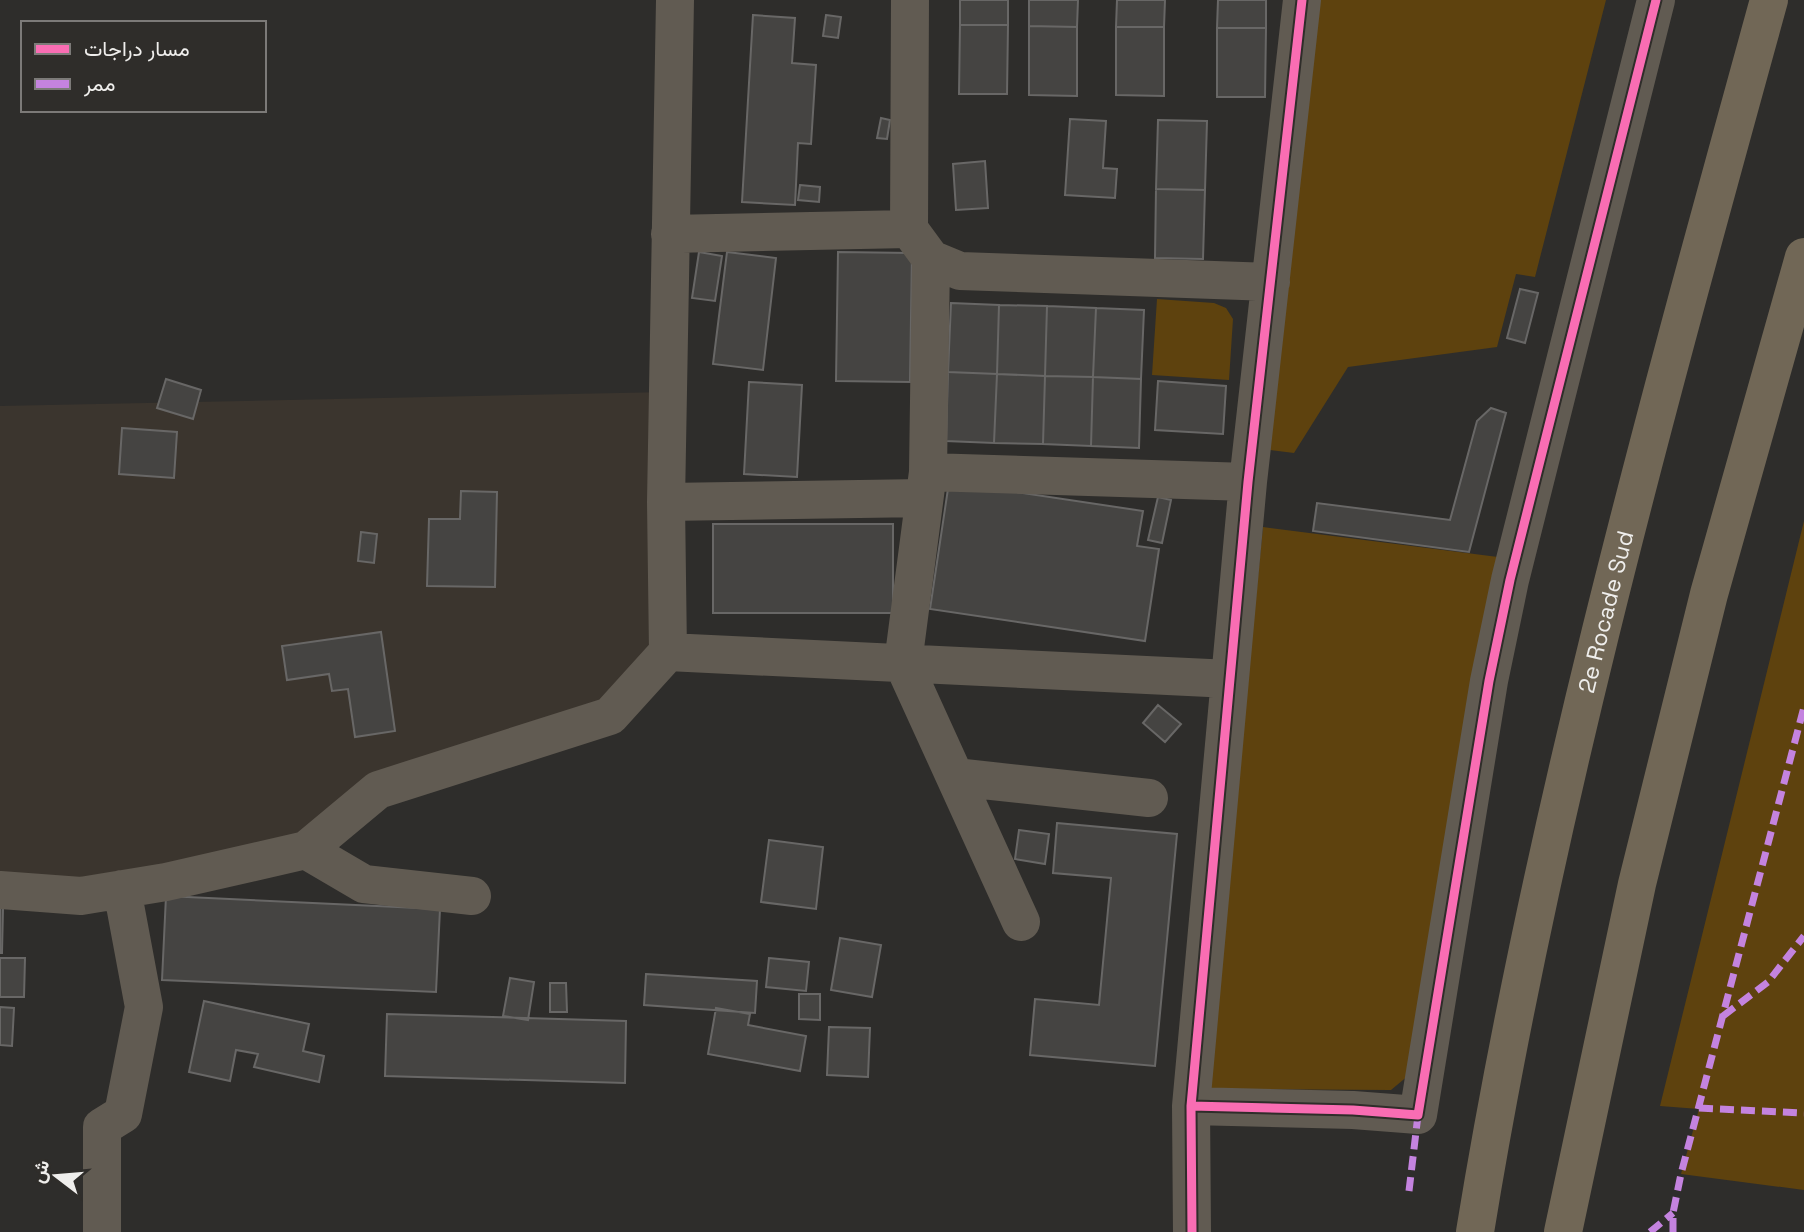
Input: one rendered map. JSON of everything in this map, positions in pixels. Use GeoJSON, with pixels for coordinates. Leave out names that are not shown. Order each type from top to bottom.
{"type":"FeatureCollection","features":[{"type":"Feature","properties":{"kind":"highway","name":"2e Rocade Sud"},"geometry":{"type":"LineString","coordinates":[[1475,1232],[1535,913],[1595,654],[1659,399],[1769,0]]}},
{"type":"Feature","properties":{"kind":"highway"},"geometry":{"type":"LineString","coordinates":[[1563,1232],[1644,858],[1709,594],[1804,257]]}},
{"type":"Feature","properties":{"kind":"street"},"geometry":{"type":"LineString","coordinates":[[0,890],[81,896],[166,882],[306,850],[378,790],[610,716],[668,652],[666,502],[675,0]]}},
{"type":"Feature","properties":{"kind":"street"},"geometry":{"type":"LineString","coordinates":[[910,0],[926,485],[903,663],[1021,922]]}},
{"type":"Feature","properties":{"kind":"street"},"geometry":{"type":"LineString","coordinates":[[1192,1232],[1191,1106],[1248,482],[1302,0]]}},
{"type":"Feature","properties":{"kind":"street"},"geometry":{"type":"LineString","coordinates":[[1191,1106],[1353,1110],[1418,1115],[1489,681],[1510,580],[1656,0]]}},
{"type":"Feature","properties":{"kind":"street"},"geometry":{"type":"LineString","coordinates":[[670,234],[920,244],[960,271],[1271,282]]}},
{"type":"Feature","properties":{"kind":"street"},"geometry":{"type":"LineString","coordinates":[[666,502],[926,485],[1248,482]]}},
{"type":"Feature","properties":{"kind":"street"},"geometry":{"type":"LineString","coordinates":[[668,652],[1230,679]]}},
{"type":"Feature","properties":{"kind":"street"},"geometry":{"type":"LineString","coordinates":[[955,777],[1149,798]]}},
{"type":"Feature","properties":{"kind":"street"},"geometry":{"type":"LineString","coordinates":[[306,850],[364,884],[472,896]]}},
{"type":"Feature","properties":{"kind":"street"},"geometry":{"type":"LineString","coordinates":[[103,1232],[102,1127],[123,1114],[144,1007],[122,890]]}},
{"type":"Feature","properties":{"kind":"shaded area"},"geometry":{"type":"Polygon","coordinates":[[[1313,0],[1606,0],[1535,277],[1516,274],[1497,347],[1348,367],[1294,453],[1262,449],[1313,0]]]}},
{"type":"Feature","properties":{"kind":"shaded area"},"geometry":{"type":"Polygon","coordinates":[[[1157,299],[1214,303],[1226,308],[1233,319],[1229,380],[1152,375],[1157,299]]]}},
{"type":"Feature","properties":{"kind":"shaded area"},"geometry":{"type":"Polygon","coordinates":[[[668,392],[668,652],[610,716],[378,790],[306,850],[0,893],[0,406],[668,392]]]}},
{"type":"Feature","properties":{"kind":"shaded area"},"geometry":{"type":"Polygon","coordinates":[[[1804,521],[1804,1190],[1681,1174],[1699,1109],[1660,1106],[1804,521]]]}},
{"type":"Feature","properties":{"kind":"shaded area"},"geometry":{"type":"Polygon","coordinates":[[[1263,527],[1498,557],[1409,1075],[1391,1090],[1206,1089],[1263,527]]]}},
{"type":"Feature","properties":{"kind":"building"},"geometry":{"type":"Polygon","coordinates":[[[960,0],[1008,0],[1008,25],[960,25],[960,0]]]}},
{"type":"Feature","properties":{"kind":"building"},"geometry":{"type":"Polygon","coordinates":[[[1029,0],[1078,0],[1077,27],[1029,26],[1029,0]]]}},
{"type":"Feature","properties":{"kind":"building"},"geometry":{"type":"Polygon","coordinates":[[[1117,0],[1165,0],[1164,27],[1116,27],[1117,0]]]}},
{"type":"Feature","properties":{"kind":"building"},"geometry":{"type":"Polygon","coordinates":[[[1218,0],[1266,0],[1266,28],[1217,28],[1218,0]]]}},
{"type":"Feature","properties":{"kind":"building"},"geometry":{"type":"Polygon","coordinates":[[[753,15],[795,18],[792,63],[816,65],[811,144],[798,143],[795,205],[742,202],[753,15]]]}},
{"type":"Feature","properties":{"kind":"building"},"geometry":{"type":"Polygon","coordinates":[[[826,15],[841,17],[838,38],[823,36],[826,15]]]}},
{"type":"Feature","properties":{"kind":"building"},"geometry":{"type":"Polygon","coordinates":[[[960,25],[1008,25],[1007,94],[959,94],[960,25]]]}},
{"type":"Feature","properties":{"kind":"building"},"geometry":{"type":"Polygon","coordinates":[[[1029,26],[1077,27],[1077,96],[1029,95],[1029,26]]]}},
{"type":"Feature","properties":{"kind":"building"},"geometry":{"type":"Polygon","coordinates":[[[1116,27],[1164,27],[1164,96],[1116,95],[1116,27]]]}},
{"type":"Feature","properties":{"kind":"building"},"geometry":{"type":"Polygon","coordinates":[[[1217,28],[1266,28],[1265,97],[1217,97],[1217,28]]]}},
{"type":"Feature","properties":{"kind":"building"},"geometry":{"type":"Polygon","coordinates":[[[881,118],[890,120],[887,139],[877,138],[881,118]]]}},
{"type":"Feature","properties":{"kind":"building"},"geometry":{"type":"Polygon","coordinates":[[[1070,119],[1106,121],[1103,168],[1117,169],[1115,198],[1065,195],[1070,119]]]}},
{"type":"Feature","properties":{"kind":"building"},"geometry":{"type":"Polygon","coordinates":[[[1158,120],[1207,121],[1205,190],[1156,189],[1158,120]]]}},
{"type":"Feature","properties":{"kind":"building"},"geometry":{"type":"Polygon","coordinates":[[[985,161],[988,208],[956,210],[953,164],[985,161]]]}},
{"type":"Feature","properties":{"kind":"building"},"geometry":{"type":"Polygon","coordinates":[[[800,185],[820,187],[819,202],[798,200],[800,185]]]}},
{"type":"Feature","properties":{"kind":"building"},"geometry":{"type":"Polygon","coordinates":[[[1156,189],[1205,190],[1203,259],[1155,258],[1156,189]]]}},
{"type":"Feature","properties":{"kind":"building"},"geometry":{"type":"Polygon","coordinates":[[[699,252],[722,256],[715,301],[692,298],[699,252]]]}},
{"type":"Feature","properties":{"kind":"building"},"geometry":{"type":"Polygon","coordinates":[[[727,252],[776,258],[763,370],[713,364],[727,252]]]}},
{"type":"Feature","properties":{"kind":"building"},"geometry":{"type":"Polygon","coordinates":[[[838,252],[912,253],[910,382],[836,381],[838,252]]]}},
{"type":"Feature","properties":{"kind":"building"},"geometry":{"type":"Polygon","coordinates":[[[1520,289],[1538,293],[1525,343],[1507,338],[1520,289]]]}},
{"type":"Feature","properties":{"kind":"building"},"geometry":{"type":"Polygon","coordinates":[[[951,303],[999,305],[997,374],[948,372],[951,303]]]}},
{"type":"Feature","properties":{"kind":"building"},"geometry":{"type":"Polygon","coordinates":[[[999,305],[1047,306],[1045,376],[997,374],[999,305]]]}},
{"type":"Feature","properties":{"kind":"building"},"geometry":{"type":"Polygon","coordinates":[[[1047,306],[1096,308],[1093,377],[1045,376],[1047,306]]]}},
{"type":"Feature","properties":{"kind":"building"},"geometry":{"type":"Polygon","coordinates":[[[1096,308],[1144,310],[1141,379],[1093,377],[1096,308]]]}},
{"type":"Feature","properties":{"kind":"building"},"geometry":{"type":"Polygon","coordinates":[[[948,372],[997,374],[994,443],[946,441],[948,372]]]}},
{"type":"Feature","properties":{"kind":"building"},"geometry":{"type":"Polygon","coordinates":[[[997,374],[1045,376],[1043,444],[994,443],[997,374]]]}},
{"type":"Feature","properties":{"kind":"building"},"geometry":{"type":"Polygon","coordinates":[[[1045,376],[1093,377],[1091,446],[1043,444],[1045,376]]]}},
{"type":"Feature","properties":{"kind":"building"},"geometry":{"type":"Polygon","coordinates":[[[1093,377],[1141,379],[1139,448],[1091,446],[1093,377]]]}},
{"type":"Feature","properties":{"kind":"building"},"geometry":{"type":"Polygon","coordinates":[[[166,379],[201,390],[193,419],[157,408],[166,379]]]}},
{"type":"Feature","properties":{"kind":"building"},"geometry":{"type":"Polygon","coordinates":[[[1158,381],[1226,386],[1223,434],[1155,430],[1158,381]]]}},
{"type":"Feature","properties":{"kind":"building"},"geometry":{"type":"Polygon","coordinates":[[[749,382],[802,385],[797,477],[744,474],[749,382]]]}},
{"type":"Feature","properties":{"kind":"building"},"geometry":{"type":"Polygon","coordinates":[[[1491,408],[1506,413],[1469,552],[1313,531],[1317,503],[1450,520],[1477,421],[1491,408]]]}},
{"type":"Feature","properties":{"kind":"building"},"geometry":{"type":"Polygon","coordinates":[[[122,428],[177,432],[174,478],[119,474],[122,428]]]}},
{"type":"Feature","properties":{"kind":"building"},"geometry":{"type":"Polygon","coordinates":[[[949,482],[1143,511],[1137,546],[1159,549],[1145,641],[930,609],[949,482]]]}},
{"type":"Feature","properties":{"kind":"building"},"geometry":{"type":"Polygon","coordinates":[[[461,491],[497,492],[495,587],[427,586],[429,519],[460,519],[461,491]]]}},
{"type":"Feature","properties":{"kind":"building"},"geometry":{"type":"Polygon","coordinates":[[[1158,497],[1171,500],[1162,543],[1148,540],[1158,497]]]}},
{"type":"Feature","properties":{"kind":"building"},"geometry":{"type":"Polygon","coordinates":[[[713,524],[893,524],[893,613],[713,613],[713,524]]]}},
{"type":"Feature","properties":{"kind":"building"},"geometry":{"type":"Polygon","coordinates":[[[361,532],[377,534],[374,563],[358,561],[361,532]]]}},
{"type":"Feature","properties":{"kind":"building"},"geometry":{"type":"Polygon","coordinates":[[[381,632],[395,731],[355,737],[348,689],[332,691],[329,674],[287,680],[282,646],[381,632]]]}},
{"type":"Feature","properties":{"kind":"building"},"geometry":{"type":"Polygon","coordinates":[[[1158,705],[1181,724],[1165,742],[1143,723],[1158,705]]]}},
{"type":"Feature","properties":{"kind":"building"},"geometry":{"type":"Polygon","coordinates":[[[1057,823],[1177,834],[1155,1066],[1030,1055],[1035,999],[1099,1005],[1111,878],[1053,873],[1057,823]]]}},
{"type":"Feature","properties":{"kind":"building"},"geometry":{"type":"Polygon","coordinates":[[[1019,830],[1049,834],[1045,864],[1015,859],[1019,830]]]}},
{"type":"Feature","properties":{"kind":"building"},"geometry":{"type":"Polygon","coordinates":[[[769,840],[823,847],[816,909],[761,902],[769,840]]]}},
{"type":"Feature","properties":{"kind":"building"},"geometry":{"type":"Polygon","coordinates":[[[166,896],[440,909],[436,992],[162,980],[166,896]]]}},
{"type":"Feature","properties":{"kind":"building"},"geometry":{"type":"Polygon","coordinates":[[[0,908],[3,908],[2,953],[0,953],[0,908]]]}},
{"type":"Feature","properties":{"kind":"building"},"geometry":{"type":"Polygon","coordinates":[[[840,938],[881,945],[872,997],[831,990],[840,938]]]}},
{"type":"Feature","properties":{"kind":"building"},"geometry":{"type":"Polygon","coordinates":[[[0,958],[25,958],[24,997],[0,997],[0,958]]]}},
{"type":"Feature","properties":{"kind":"building"},"geometry":{"type":"Polygon","coordinates":[[[769,958],[809,962],[806,991],[766,987],[769,958]]]}},
{"type":"Feature","properties":{"kind":"building"},"geometry":{"type":"Polygon","coordinates":[[[646,974],[757,981],[755,1013],[644,1005],[646,974]]]}},
{"type":"Feature","properties":{"kind":"building"},"geometry":{"type":"Polygon","coordinates":[[[510,978],[534,982],[528,1020],[503,1016],[510,978]]]}},
{"type":"Feature","properties":{"kind":"building"},"geometry":{"type":"Polygon","coordinates":[[[550,983],[566,983],[567,1012],[550,1012],[550,983]]]}},
{"type":"Feature","properties":{"kind":"building"},"geometry":{"type":"Polygon","coordinates":[[[799,994],[820,994],[820,1020],[799,1019],[799,994]]]}},
{"type":"Feature","properties":{"kind":"building"},"geometry":{"type":"Polygon","coordinates":[[[204,1001],[309,1024],[303,1051],[324,1056],[319,1082],[254,1067],[258,1054],[236,1050],[230,1081],[189,1072],[204,1001]]]}},
{"type":"Feature","properties":{"kind":"building"},"geometry":{"type":"Polygon","coordinates":[[[0,1007],[14,1008],[12,1046],[0,1045],[0,1007]]]}},
{"type":"Feature","properties":{"kind":"building"},"geometry":{"type":"Polygon","coordinates":[[[716,1008],[750,1014],[748,1025],[806,1036],[800,1071],[708,1054],[716,1008]]]}},
{"type":"Feature","properties":{"kind":"building"},"geometry":{"type":"Polygon","coordinates":[[[387,1014],[626,1021],[625,1083],[385,1076],[387,1014]]]}},
{"type":"Feature","properties":{"kind":"building"},"geometry":{"type":"Polygon","coordinates":[[[829,1027],[870,1028],[868,1077],[827,1075],[829,1027]]]}},
{"type":"Feature","properties":{"kind":"marked path"},"geometry":{"type":"LineString","coordinates":[[1673,1232],[1673,1213],[1681,1174],[1804,707]]}},
{"type":"Feature","properties":{"kind":"marked path"},"geometry":{"type":"LineString","coordinates":[[1723,1016],[1768,982],[1804,936]]}},
{"type":"Feature","properties":{"kind":"marked path"},"geometry":{"type":"LineString","coordinates":[[1699,1108],[1804,1113]]}},
{"type":"Feature","properties":{"kind":"marked path"},"geometry":{"type":"LineString","coordinates":[[1409,1191],[1418,1115]]}},
{"type":"Feature","properties":{"kind":"marked path"},"geometry":{"type":"LineString","coordinates":[[1650,1232],[1673,1213]]}},
{"type":"Feature","properties":{"kind":"cycle path"},"geometry":{"type":"LineString","coordinates":[[1192,1232],[1191,1106],[1248,482],[1302,0]]}},
{"type":"Feature","properties":{"kind":"cycle path"},"geometry":{"type":"LineString","coordinates":[[1191,1106],[1353,1110],[1418,1115],[1489,681],[1510,580],[1656,0]]}}]}
